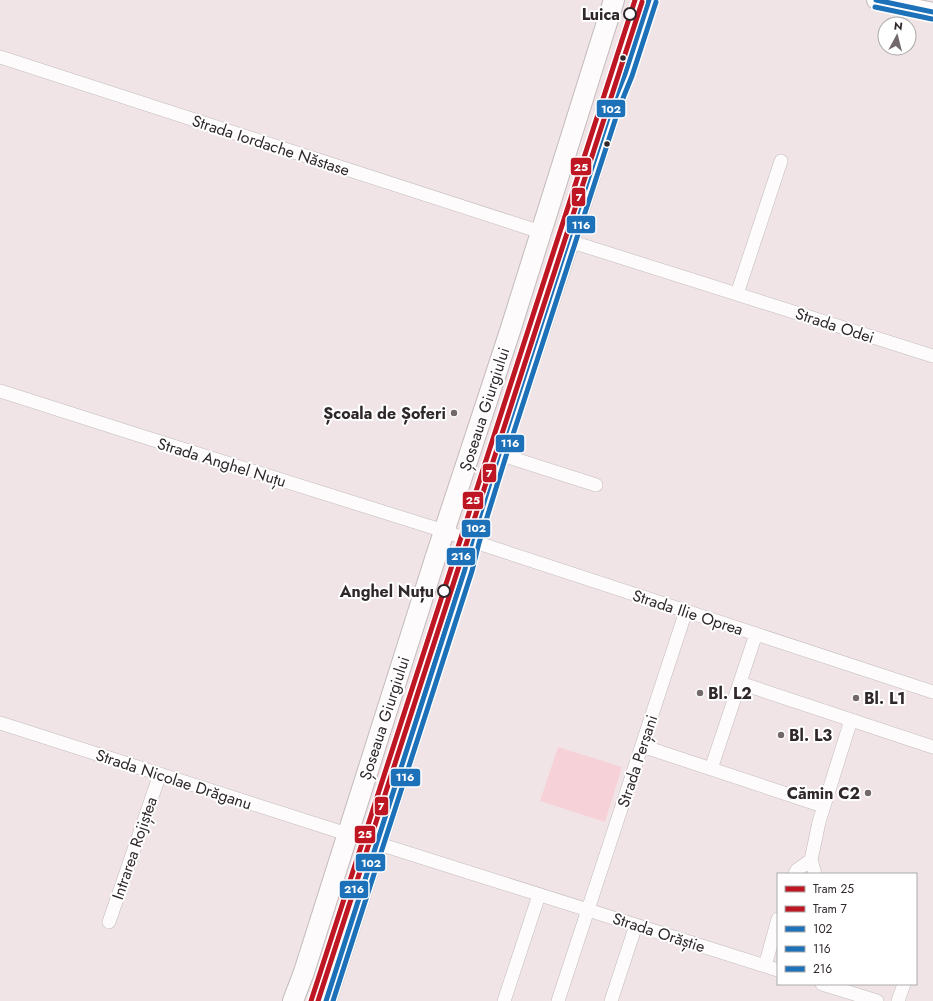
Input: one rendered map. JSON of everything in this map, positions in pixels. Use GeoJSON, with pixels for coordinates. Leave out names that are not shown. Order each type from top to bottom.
{"type":"FeatureCollection","features":[{"type":"Feature","properties":{"kind":"main road","name":"Șoseaua Giurgiului"},"geometry":{"type":"LineString","coordinates":[[293,1001],[304,972],[614,0]]}},
{"type":"Feature","properties":{"kind":"main road","name":"Șoseaua Giurgiului"},"geometry":{"type":"LineString","coordinates":[[326,1001],[612,106],[625,74],[649,0]]}},
{"type":"Feature","properties":{"kind":"main road"},"geometry":{"type":"LineString","coordinates":[[876,0],[933,12]]}},
{"type":"Feature","properties":{"kind":"street","name":"Strada Iordache Năstase"},"geometry":{"type":"LineString","coordinates":[[0,56],[541,232]]}},
{"type":"Feature","properties":{"kind":"street"},"geometry":{"type":"LineString","coordinates":[[737,294],[781,161]]}},
{"type":"Feature","properties":{"kind":"street","name":"Strada Odei"},"geometry":{"type":"LineString","coordinates":[[569,241],[933,356]]}},
{"type":"Feature","properties":{"kind":"street","name":"Strada Anghel Nuțu"},"geometry":{"type":"LineString","coordinates":[[0,391],[444,531]]}},
{"type":"Feature","properties":{"kind":"street"},"geometry":{"type":"LineString","coordinates":[[500,454],[596,485]]}},
{"type":"Feature","properties":{"kind":"street","name":"Strada Ilie Oprea"},"geometry":{"type":"LineString","coordinates":[[444,531],[933,692]]}},
{"type":"Feature","properties":{"kind":"street","name":"Strada Perșani"},"geometry":{"type":"LineString","coordinates":[[558,1001],[686,611]]}},
{"type":"Feature","properties":{"kind":"street"},"geometry":{"type":"LineString","coordinates":[[711,769],[756,634]]}},
{"type":"Feature","properties":{"kind":"street"},"geometry":{"type":"LineString","coordinates":[[740,683],[933,746]]}},
{"type":"Feature","properties":{"kind":"street"},"geometry":{"type":"LineString","coordinates":[[815,873],[811,860],[823,806],[851,720]]}},
{"type":"Feature","properties":{"kind":"street","name":"Strada Nicolae Drăganu"},"geometry":{"type":"LineString","coordinates":[[0,724],[347,834]]}},
{"type":"Feature","properties":{"kind":"street"},"geometry":{"type":"LineString","coordinates":[[642,746],[823,806]]}},
{"type":"Feature","properties":{"kind":"street","name":"Intrarea Rojiștea"},"geometry":{"type":"LineString","coordinates":[[109,922],[160,774]]}},
{"type":"Feature","properties":{"kind":"street","name":"Strada Orăștie"},"geometry":{"type":"LineString","coordinates":[[376,843],[777,970]]}},
{"type":"Feature","properties":{"kind":"street"},"geometry":{"type":"LineString","coordinates":[[796,873],[797,870],[811,860]]}},
{"type":"Feature","properties":{"kind":"street"},"geometry":{"type":"LineString","coordinates":[[504,1001],[539,895]]}},
{"type":"Feature","properties":{"kind":"street"},"geometry":{"type":"LineString","coordinates":[[765,966],[777,924]]}},
{"type":"Feature","properties":{"kind":"street"},"geometry":{"type":"LineString","coordinates":[[612,1001],[636,925]]}},
{"type":"Feature","properties":{"kind":"street"},"geometry":{"type":"LineString","coordinates":[[825,985],[877,1001]]}},
{"type":"Feature","properties":{"kind":"street"},"geometry":{"type":"LineString","coordinates":[[898,1001],[904,985]]}},
{"type":"Feature","properties":{"kind":"shaded area"},"geometry":{"type":"Polygon","coordinates":[[[558,747],[622,767],[605,822],[540,801],[558,747]]]}},
{"type":"Feature","properties":{"kind":"tram line","name":"25"},"geometry":{"type":"LineString","coordinates":[[311,1001],[635,0]]}},
{"type":"Feature","properties":{"kind":"tram line","name":"7"},"geometry":{"type":"LineString","coordinates":[[318,1001],[642,2]]}},
{"type":"Feature","properties":{"kind":"transit line","name":"216"},"geometry":{"type":"LineString","coordinates":[[319,999],[458,567],[465,539],[492,452],[605,104],[618,72],[642,0]]}},
{"type":"Feature","properties":{"kind":"transit line","name":"102"},"geometry":{"type":"LineString","coordinates":[[326,1001],[465,569],[472,541],[499,454],[612,106],[625,74],[649,0]]}},
{"type":"Feature","properties":{"kind":"transit line","name":"102"},"geometry":{"type":"LineString","coordinates":[[876,0],[933,12]]}},
{"type":"Feature","properties":{"kind":"transit line","name":"116"},"geometry":{"type":"LineString","coordinates":[[333,1001],[472,571],[479,543],[506,456],[619,108],[632,76],[656,2]]}},
{"type":"Feature","properties":{"kind":"transit line","name":"116"},"geometry":{"type":"LineString","coordinates":[[875,7],[932,19]]}},
{"type":"Feature","properties":{"kind":"place","name":"Luica"},"geometry":{"type":"Point","coordinates":[630,14]}},
{"type":"Feature","properties":{"kind":"place","name":"Școala de Șoferi"},"geometry":{"type":"Point","coordinates":[454,413]}},
{"type":"Feature","properties":{"kind":"place","name":"Anghel Nuțu"},"geometry":{"type":"Point","coordinates":[444,591]}},
{"type":"Feature","properties":{"kind":"place","name":"Bl. L2"},"geometry":{"type":"Point","coordinates":[700,693]}},
{"type":"Feature","properties":{"kind":"place","name":"Bl. L1"},"geometry":{"type":"Point","coordinates":[856,698]}},
{"type":"Feature","properties":{"kind":"place","name":"Bl. L3"},"geometry":{"type":"Point","coordinates":[781,735]}},
{"type":"Feature","properties":{"kind":"place","name":"Cămin C2"},"geometry":{"type":"Point","coordinates":[868,793]}}]}
